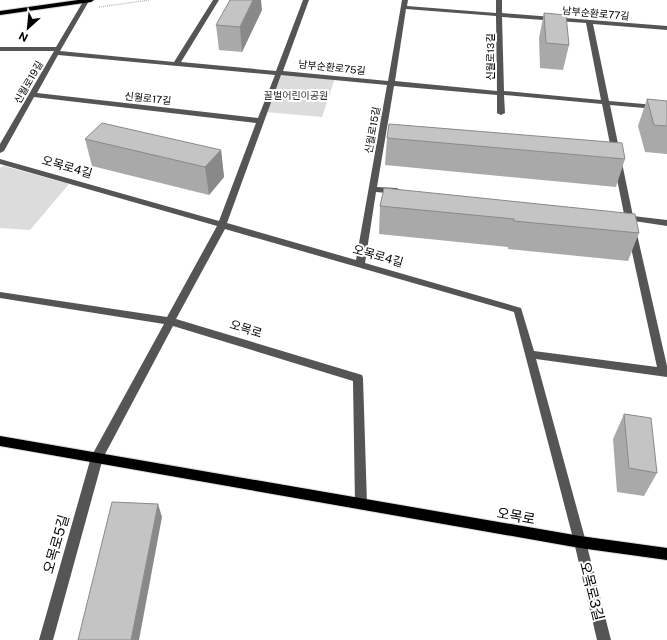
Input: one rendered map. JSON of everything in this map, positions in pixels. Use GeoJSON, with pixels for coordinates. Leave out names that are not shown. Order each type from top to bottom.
{"type":"FeatureCollection","features":[{"type":"Feature","properties":{"kind":"main road"},"geometry":{"type":"LineString","coordinates":[[0,13],[88,0]]}},
{"type":"Feature","properties":{"kind":"main road","name":"오목로"},"geometry":{"type":"LineString","coordinates":[[0,441],[580,542],[667,554]]}},
{"type":"Feature","properties":{"kind":"street","name":"신월로19길"},"geometry":{"type":"LineString","coordinates":[[0,152],[57,51],[88,0]]}},
{"type":"Feature","properties":{"kind":"street"},"geometry":{"type":"LineString","coordinates":[[177,63],[216,0]]}},
{"type":"Feature","properties":{"kind":"street"},"geometry":{"type":"LineString","coordinates":[[222,225],[306,0]]}},
{"type":"Feature","properties":{"kind":"street","name":"신월로13길"},"geometry":{"type":"LineString","coordinates":[[499,0],[501,113]]}},
{"type":"Feature","properties":{"kind":"street","name":"남부순환로77길"},"geometry":{"type":"LineString","coordinates":[[404,3],[500,15],[667,28]]}},
{"type":"Feature","properties":{"kind":"street","name":"신월로15길"},"geometry":{"type":"LineString","coordinates":[[360,264],[404,3]]}},
{"type":"Feature","properties":{"kind":"street"},"geometry":{"type":"LineString","coordinates":[[530,354],[665,373],[629,218],[589,22]]}},
{"type":"Feature","properties":{"kind":"street","name":"남부순환로75길"},"geometry":{"type":"LineString","coordinates":[[0,49],[57,51],[667,108]]}},
{"type":"Feature","properties":{"kind":"street","name":"신월로17길"},"geometry":{"type":"LineString","coordinates":[[32,95],[261,121]]}},
{"type":"Feature","properties":{"kind":"street","name":"오목로4길"},"geometry":{"type":"LineString","coordinates":[[0,161],[518,310],[580,542]]}},
{"type":"Feature","properties":{"kind":"street"},"geometry":{"type":"LineString","coordinates":[[373,189],[404,192]]}},
{"type":"Feature","properties":{"kind":"street"},"geometry":{"type":"LineString","coordinates":[[614,216],[667,223]]}},
{"type":"Feature","properties":{"kind":"street","name":"오목로5길"},"geometry":{"type":"LineString","coordinates":[[46,640],[97,457],[222,225]]}},
{"type":"Feature","properties":{"kind":"street","name":"오목로"},"geometry":{"type":"LineString","coordinates":[[0,295],[170,321],[358,378],[361,504]]}},
{"type":"Feature","properties":{"kind":"street","name":"오목로3길"},"geometry":{"type":"LineString","coordinates":[[580,542],[604,640]]}},
{"type":"Feature","properties":{"kind":"green space","name":"꿀벌어린이공원"},"geometry":{"type":"Polygon","coordinates":[[[281,74],[335,78],[322,117],[265,112],[281,74]]]}},
{"type":"Feature","properties":{"kind":"green space"},"geometry":{"type":"Polygon","coordinates":[[[4,166],[69,184],[30,230],[0,228],[0,168],[4,166]]]}},
{"type":"Feature","properties":{"kind":"building"},"geometry":{"type":"Polygon","coordinates":[[[230,0],[253,0],[240,27],[216,25],[230,0]]]}},
{"type":"Feature","properties":{"kind":"building"},"geometry":{"type":"Polygon","coordinates":[[[544,13],[566,15],[569,45],[546,43],[544,13]]]}},
{"type":"Feature","properties":{"kind":"building"},"geometry":{"type":"Polygon","coordinates":[[[647,99],[667,101],[667,126],[654,125],[647,99]]]}},
{"type":"Feature","properties":{"kind":"building"},"geometry":{"type":"Polygon","coordinates":[[[102,123],[221,150],[205,167],[85,139],[102,123]]]}},
{"type":"Feature","properties":{"kind":"building"},"geometry":{"type":"Polygon","coordinates":[[[389,124],[622,143],[625,159],[387,138],[389,124]]]}},
{"type":"Feature","properties":{"kind":"building"},"geometry":{"type":"Polygon","coordinates":[[[384,188],[635,214],[639,233],[380,206],[384,188]]]}},
{"type":"Feature","properties":{"kind":"building"},"geometry":{"type":"Polygon","coordinates":[[[624,414],[651,418],[657,473],[629,468],[624,414]]]}},
{"type":"Feature","properties":{"kind":"building"},"geometry":{"type":"Polygon","coordinates":[[[112,502],[158,504],[131,640],[78,640],[112,502]]]}}]}
